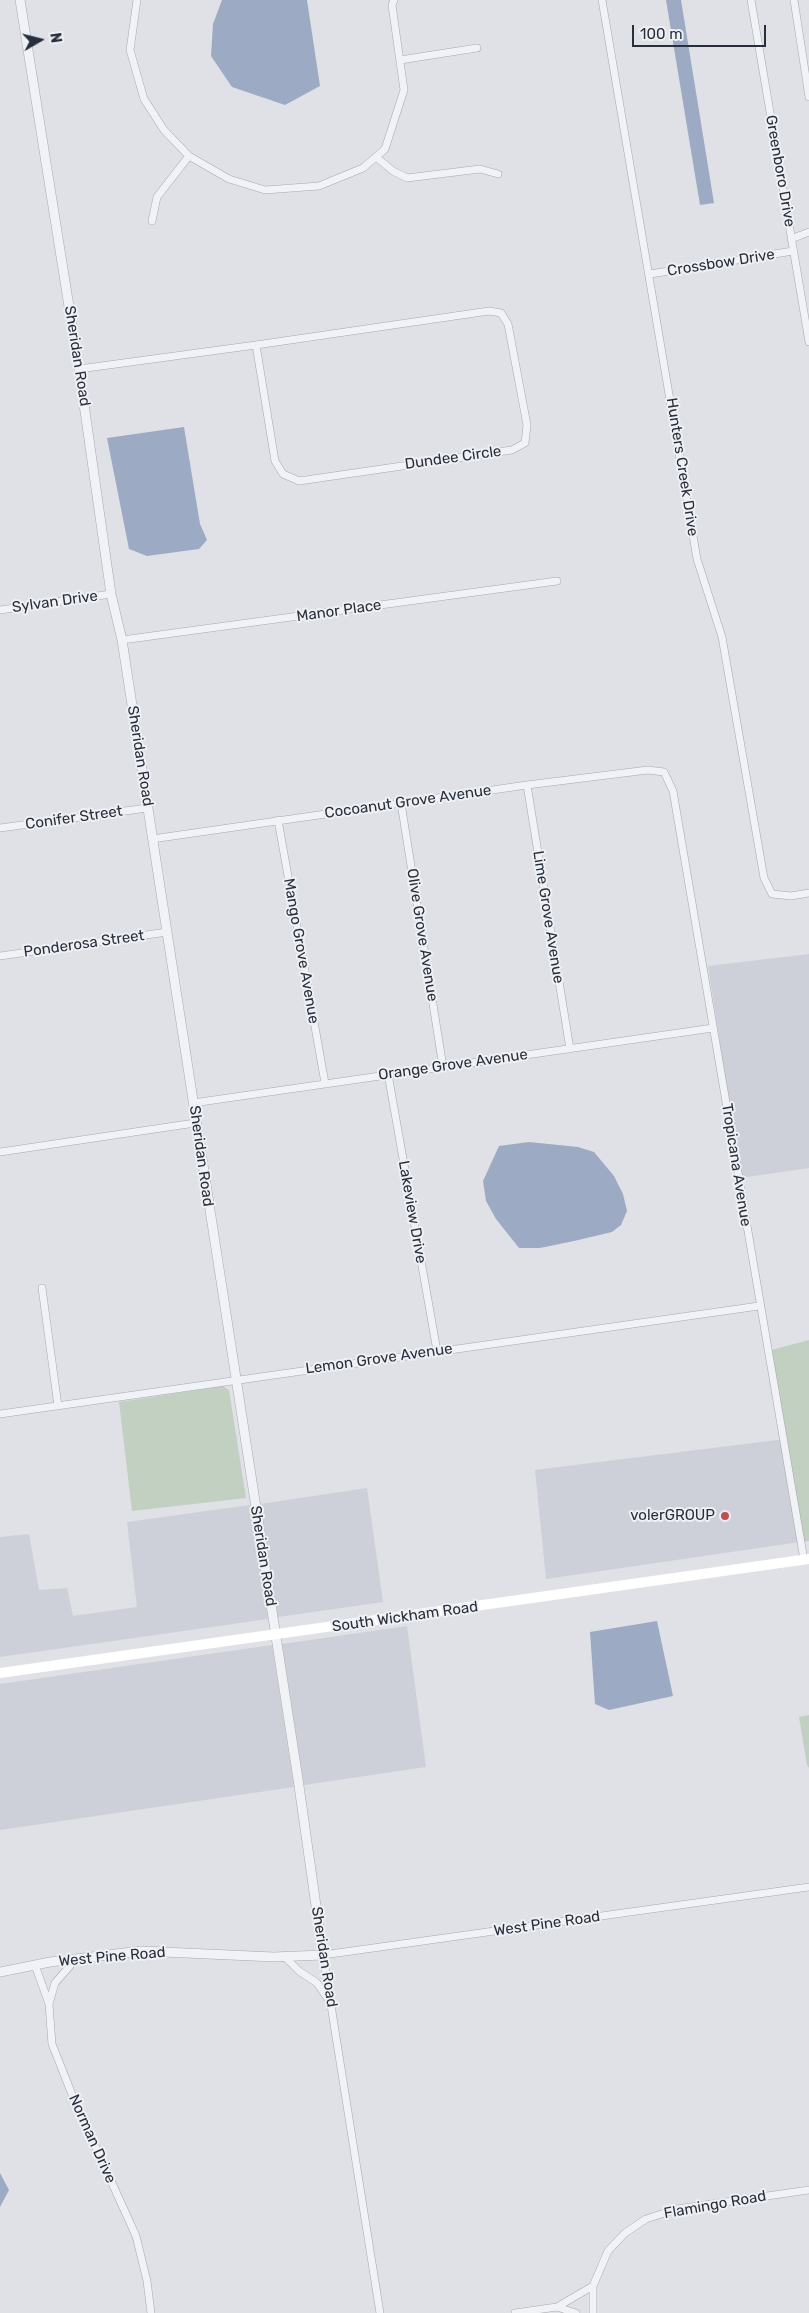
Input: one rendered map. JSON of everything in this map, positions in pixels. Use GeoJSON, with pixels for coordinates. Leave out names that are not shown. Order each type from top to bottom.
{"type":"FeatureCollection","features":[{"type":"Feature","properties":{"kind":"main road","name":"South Wickham Road"},"geometry":{"type":"LineString","coordinates":[[0,1673],[806,1560]]}},
{"type":"Feature","properties":{"kind":"street","name":"Sheridan Road"},"geometry":{"type":"LineString","coordinates":[[20,0],[79,369],[110,594],[122,640],[195,1123],[276,1635],[330,2002],[380,2313]]}},
{"type":"Feature","properties":{"kind":"street"},"geometry":{"type":"LineString","coordinates":[[137,0],[130,50],[144,99],[164,130],[189,156],[229,179],[265,190],[319,186],[363,168],[386,149],[404,90],[392,5],[394,0]]}},
{"type":"Feature","properties":{"kind":"street","name":"Hunters Creek Drive"},"geometry":{"type":"LineString","coordinates":[[602,0],[697,559],[722,637],[764,878],[772,894],[792,896],[809,893]]}},
{"type":"Feature","properties":{"kind":"street","name":"Greenboro Drive"},"geometry":{"type":"LineString","coordinates":[[751,0],[809,342]]}},
{"type":"Feature","properties":{"kind":"street"},"geometry":{"type":"LineString","coordinates":[[794,0],[809,97]]}},
{"type":"Feature","properties":{"kind":"street"},"geometry":{"type":"LineString","coordinates":[[400,60],[477,48]]}},
{"type":"Feature","properties":{"kind":"street"},"geometry":{"type":"LineString","coordinates":[[152,221],[157,197],[189,156]]}},
{"type":"Feature","properties":{"kind":"street"},"geometry":{"type":"LineString","coordinates":[[376,157],[393,171],[407,178],[480,169],[498,174]]}},
{"type":"Feature","properties":{"kind":"street"},"geometry":{"type":"LineString","coordinates":[[791,239],[809,232]]}},
{"type":"Feature","properties":{"kind":"street","name":"Crossbow Drive"},"geometry":{"type":"LineString","coordinates":[[650,274],[793,251]]}},
{"type":"Feature","properties":{"kind":"street","name":"Dundee Circle"},"geometry":{"type":"LineString","coordinates":[[79,369],[489,311],[501,313],[508,324],[527,425],[525,443],[512,450],[299,481],[283,474],[275,461],[256,345]]}},
{"type":"Feature","properties":{"kind":"street","name":"Manor Place"},"geometry":{"type":"LineString","coordinates":[[122,640],[557,581]]}},
{"type":"Feature","properties":{"kind":"street","name":"Sylvan Drive"},"geometry":{"type":"LineString","coordinates":[[0,610],[110,594]]}},
{"type":"Feature","properties":{"kind":"street","name":"Cocoanut Grove Avenue"},"geometry":{"type":"LineString","coordinates":[[152,839],[526,785],[648,770],[664,772]]}},
{"type":"Feature","properties":{"kind":"street","name":"Tropicana Avenue"},"geometry":{"type":"LineString","coordinates":[[664,772],[673,791],[759,1306],[806,1560]]}},
{"type":"Feature","properties":{"kind":"street","name":"Lime Grove Avenue"},"geometry":{"type":"LineString","coordinates":[[526,785],[570,1049]]}},
{"type":"Feature","properties":{"kind":"street","name":"Olive Grove Avenue"},"geometry":{"type":"LineString","coordinates":[[401,803],[443,1067]]}},
{"type":"Feature","properties":{"kind":"street","name":"Conifer Street"},"geometry":{"type":"LineString","coordinates":[[0,828],[147,808]]}},
{"type":"Feature","properties":{"kind":"street","name":"Mango Grove Avenue"},"geometry":{"type":"LineString","coordinates":[[278,820],[324,1083]]}},
{"type":"Feature","properties":{"kind":"street","name":"Ponderosa Street"},"geometry":{"type":"LineString","coordinates":[[0,956],[167,932]]}},
{"type":"Feature","properties":{"kind":"street","name":"Orange Grove Avenue"},"geometry":{"type":"LineString","coordinates":[[193,1103],[714,1028]]}},
{"type":"Feature","properties":{"kind":"street","name":"Lakeview Drive"},"geometry":{"type":"LineString","coordinates":[[388,1074],[437,1351]]}},
{"type":"Feature","properties":{"kind":"street"},"geometry":{"type":"LineString","coordinates":[[0,1152],[195,1123]]}},
{"type":"Feature","properties":{"kind":"street"},"geometry":{"type":"LineString","coordinates":[[42,1288],[58,1406]]}},
{"type":"Feature","properties":{"kind":"street","name":"Lemon Grove Avenue"},"geometry":{"type":"LineString","coordinates":[[0,1414],[759,1306]]}},
{"type":"Feature","properties":{"kind":"street","name":"West Pine Road"},"geometry":{"type":"LineString","coordinates":[[0,1972],[35,1965],[141,1951],[284,1956],[323,1955],[809,1887]]}},
{"type":"Feature","properties":{"kind":"street"},"geometry":{"type":"LineString","coordinates":[[284,1956],[299,1971],[317,1983],[330,2002]]}},
{"type":"Feature","properties":{"kind":"street"},"geometry":{"type":"LineString","coordinates":[[49,2004],[55,1983],[76,1959]]}},
{"type":"Feature","properties":{"kind":"street","name":"Norman Drive"},"geometry":{"type":"LineString","coordinates":[[35,1965],[49,2004],[52,2044],[73,2097],[136,2236],[147,2281],[151,2313]]}},
{"type":"Feature","properties":{"kind":"street","name":"Flamingo Road"},"geometry":{"type":"LineString","coordinates":[[593,2313],[593,2286],[608,2251],[625,2233],[646,2219],[677,2210],[809,2190]]}},
{"type":"Feature","properties":{"kind":"street"},"geometry":{"type":"LineString","coordinates":[[515,2313],[557,2307],[593,2286]]}},
{"type":"Feature","properties":{"kind":"street"},"geometry":{"type":"LineString","coordinates":[[557,2307],[576,2313]]}},
{"type":"Feature","properties":{"kind":"shaded area"},"geometry":{"type":"Polygon","coordinates":[[[809,954],[809,1168],[741,1178],[708,966],[809,954]]]}},
{"type":"Feature","properties":{"kind":"shaded area"},"geometry":{"type":"Polygon","coordinates":[[[785,1439],[800,1542],[546,1579],[535,1470],[785,1439]]]}},
{"type":"Feature","properties":{"kind":"shaded area"},"geometry":{"type":"Polygon","coordinates":[[[367,1488],[383,1602],[278,1617],[260,1504],[367,1488]]]}},
{"type":"Feature","properties":{"kind":"shaded area"},"geometry":{"type":"Polygon","coordinates":[[[250,1505],[268,1619],[0,1657],[0,1537],[29,1534],[39,1590],[67,1588],[73,1616],[137,1607],[127,1522],[250,1505]]]}},
{"type":"Feature","properties":{"kind":"shaded area"},"geometry":{"type":"Polygon","coordinates":[[[407,1626],[426,1767],[304,1785],[282,1644],[407,1626]]]}},
{"type":"Feature","properties":{"kind":"shaded area"},"geometry":{"type":"Polygon","coordinates":[[[272,1645],[294,1787],[0,1830],[0,1684],[272,1645]]]}},
{"type":"Feature","properties":{"kind":"green space"},"geometry":{"type":"Polygon","coordinates":[[[809,1340],[809,1541],[800,1542],[771,1350],[809,1340]]]}},
{"type":"Feature","properties":{"kind":"green space"},"geometry":{"type":"Polygon","coordinates":[[[223,1386],[229,1390],[246,1498],[132,1511],[119,1402],[223,1386]]]}},
{"type":"Feature","properties":{"kind":"green space"},"geometry":{"type":"Polygon","coordinates":[[[809,1715],[809,1768],[799,1717],[809,1715]]]}},
{"type":"Feature","properties":{"kind":"water"},"geometry":{"type":"Polygon","coordinates":[[[222,0],[307,0],[320,86],[285,105],[232,87],[211,56],[213,24],[222,0]]]}},
{"type":"Feature","properties":{"kind":"water"},"geometry":{"type":"Polygon","coordinates":[[[666,0],[681,0],[714,203],[700,205],[666,0]]]}},
{"type":"Feature","properties":{"kind":"water"},"geometry":{"type":"Polygon","coordinates":[[[184,427],[200,524],[207,540],[199,549],[147,556],[129,549],[107,438],[184,427]]]}},
{"type":"Feature","properties":{"kind":"water"},"geometry":{"type":"Polygon","coordinates":[[[529,1142],[578,1147],[594,1152],[614,1176],[623,1194],[627,1211],[621,1225],[612,1232],[574,1241],[540,1248],[519,1248],[496,1219],[486,1201],[483,1181],[499,1146],[529,1142]]]}},
{"type":"Feature","properties":{"kind":"water"},"geometry":{"type":"Polygon","coordinates":[[[657,1621],[673,1696],[609,1710],[595,1704],[590,1632],[657,1621]]]}},
{"type":"Feature","properties":{"kind":"water"},"geometry":{"type":"Polygon","coordinates":[[[0,2173],[9,2190],[0,2207],[0,2173]]]}},
{"type":"Feature","properties":{"kind":"place","name":"volerGROUP"},"geometry":{"type":"Point","coordinates":[725,1516]}}]}
